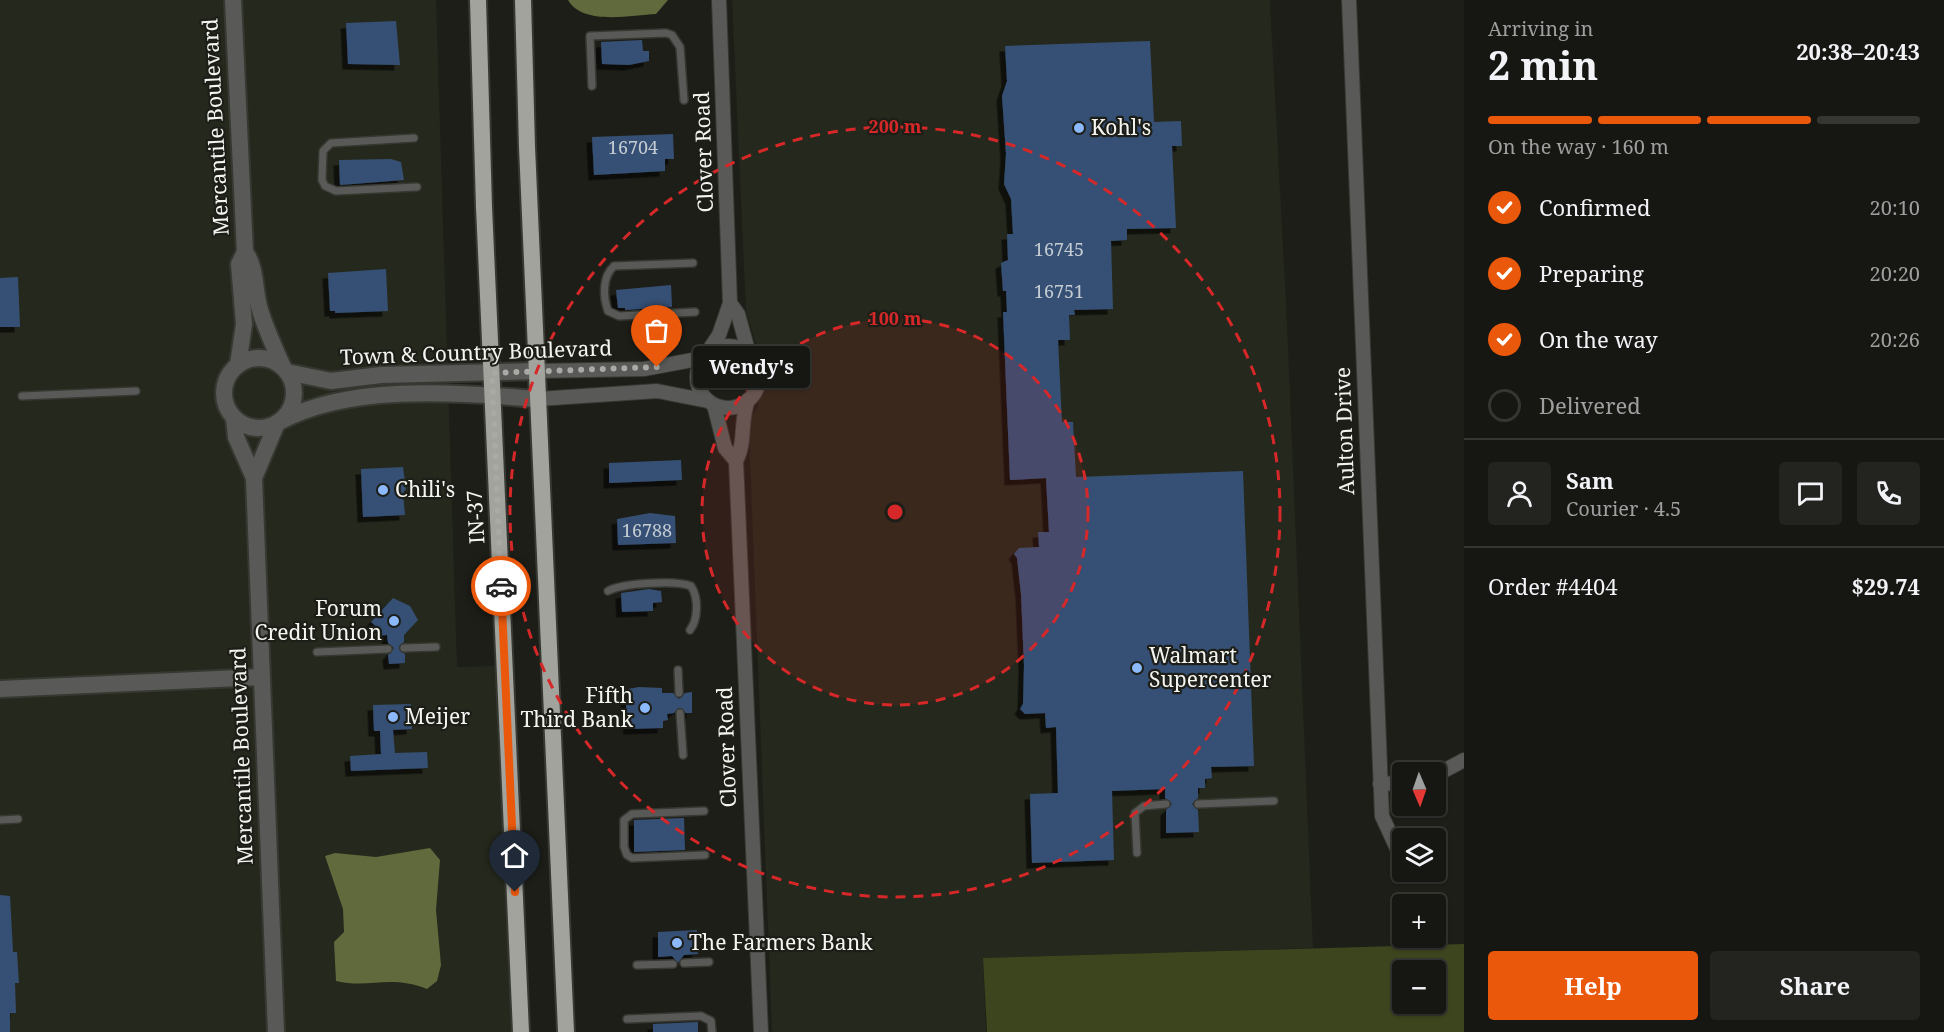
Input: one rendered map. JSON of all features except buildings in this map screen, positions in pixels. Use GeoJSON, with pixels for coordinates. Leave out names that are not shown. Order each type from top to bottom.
{"type":"FeatureCollection","features":[{"type":"Feature","properties":{"kind":"highway","name":"IN-37"},"geometry":{"type":"LineString","coordinates":[[478,0],[521,1032]]}},
{"type":"Feature","properties":{"kind":"highway"},"geometry":{"type":"LineString","coordinates":[[524,0],[538,399],[566,1032]]}},
{"type":"Feature","properties":{"kind":"street","name":"Mercantile Boulevard"},"geometry":{"type":"LineString","coordinates":[[233,0],[244,252],[239,264],[244,324],[238,365]]}},
{"type":"Feature","properties":{"kind":"street","name":"Clover Road"},"geometry":{"type":"LineString","coordinates":[[704,357],[719,335],[730,303],[719,0]]}},
{"type":"Feature","properties":{"kind":"street","name":"Aulton Drive"},"geometry":{"type":"LineString","coordinates":[[1349,0],[1380,784],[1382,816],[1392,838]]}},
{"type":"Feature","properties":{"kind":"street","name":"Mercantile Boulevard"},"geometry":{"type":"LineString","coordinates":[[244,252],[251,261],[261,314],[285,369]]}},
{"type":"Feature","properties":{"kind":"street","name":"Clover Road"},"geometry":{"type":"LineString","coordinates":[[730,303],[738,314],[749,354]]}},
{"type":"Feature","properties":{"kind":"street"},"geometry":{"type":"LineString","coordinates":[[732,346],[749,354],[759,373],[758,383],[748,400],[728,408],[711,403],[698,385],[699,367],[704,357],[713,350],[732,346]]}},
{"type":"Feature","properties":{"kind":"street","name":"Town & Country Boulevard"},"geometry":{"type":"LineString","coordinates":[[285,369],[332,381],[381,375],[644,369],[704,357]]}},
{"type":"Feature","properties":{"kind":"street"},"geometry":{"type":"LineString","coordinates":[[254,358],[264,358],[285,369],[294,385],[295,395],[293,405],[279,422],[255,428],[234,418],[225,402],[224,389],[227,378],[238,365],[254,358]]}},
{"type":"Feature","properties":{"kind":"street","name":"Town & Country Boulevard"},"geometry":{"type":"LineString","coordinates":[[279,422],[308,407],[351,398],[455,394],[538,399],[657,391],[711,403]]}},
{"type":"Feature","properties":{"kind":"street","name":"Clover Road"},"geometry":{"type":"LineString","coordinates":[[748,400],[742,420],[741,452],[736,461],[761,1032]]}},
{"type":"Feature","properties":{"kind":"street","name":"Clover Road"},"geometry":{"type":"LineString","coordinates":[[711,403],[725,448],[736,461]]}},
{"type":"Feature","properties":{"kind":"street","name":"Mercantile Boulevard"},"geometry":{"type":"LineString","coordinates":[[234,418],[236,437],[254,478],[276,1032]]}},
{"type":"Feature","properties":{"kind":"street","name":"Mercantile Boulevard"},"geometry":{"type":"LineString","coordinates":[[254,478],[279,422]]}},
{"type":"Feature","properties":{"kind":"street"},"geometry":{"type":"LineString","coordinates":[[0,689],[261,677]]}},
{"type":"Feature","properties":{"kind":"street"},"geometry":{"type":"LineString","coordinates":[[1446,770],[1464,760]]}},
{"type":"Feature","properties":{"kind":"street"},"geometry":{"type":"LineString","coordinates":[[1380,784],[1392,783]]}},
{"type":"Feature","properties":{"kind":"lane"},"geometry":{"type":"LineString","coordinates":[[592,86],[590,36],[666,33],[672,35],[680,47],[684,100]]}},
{"type":"Feature","properties":{"kind":"lane"},"geometry":{"type":"LineString","coordinates":[[414,138],[331,143],[323,151],[322,180],[325,186],[336,191],[417,187]]}},
{"type":"Feature","properties":{"kind":"lane"},"geometry":{"type":"LineString","coordinates":[[693,263],[614,267],[606,276],[605,302],[608,310],[619,315],[695,312]]}},
{"type":"Feature","properties":{"kind":"lane"},"geometry":{"type":"LineString","coordinates":[[22,396],[136,392]]}},
{"type":"Feature","properties":{"kind":"lane"},"geometry":{"type":"LineString","coordinates":[[608,591],[618,586],[679,584],[692,586],[695,592],[696,619],[690,630]]}},
{"type":"Feature","properties":{"kind":"lane"},"geometry":{"type":"LineString","coordinates":[[404,648],[436,647]]}},
{"type":"Feature","properties":{"kind":"lane"},"geometry":{"type":"LineString","coordinates":[[317,652],[388,649]]}},
{"type":"Feature","properties":{"kind":"lane"},"geometry":{"type":"LineString","coordinates":[[678,670],[679,693]]}},
{"type":"Feature","properties":{"kind":"lane"},"geometry":{"type":"LineString","coordinates":[[680,713],[682,754]]}},
{"type":"Feature","properties":{"kind":"lane"},"geometry":{"type":"LineString","coordinates":[[1198,804],[1274,801]]}},
{"type":"Feature","properties":{"kind":"lane"},"geometry":{"type":"LineString","coordinates":[[1137,853],[1135,813],[1144,806],[1166,804]]}},
{"type":"Feature","properties":{"kind":"lane"},"geometry":{"type":"LineString","coordinates":[[704,811],[632,814],[624,820],[624,847],[627,855],[632,858],[705,855]]}},
{"type":"Feature","properties":{"kind":"lane"},"geometry":{"type":"LineString","coordinates":[[0,820],[18,819]]}},
{"type":"Feature","properties":{"kind":"lane"},"geometry":{"type":"LineString","coordinates":[[684,963],[709,962]]}},
{"type":"Feature","properties":{"kind":"lane"},"geometry":{"type":"LineString","coordinates":[[637,965],[673,964]]}},
{"type":"Feature","properties":{"kind":"lane"},"geometry":{"type":"LineString","coordinates":[[627,1019],[700,1016],[711,1022],[712,1032]]}},
{"type":"Feature","properties":{"kind":"shaded area"},"geometry":{"type":"Polygon","coordinates":[[[0,0],[436,0],[457,667],[496,666],[512,1032],[0,1032],[0,0]]]}},
{"type":"Feature","properties":{"kind":"shaded area"},"geometry":{"type":"Polygon","coordinates":[[[568,0],[668,0],[656,14],[608,17],[585,13],[575,8],[568,0]]]}},
{"type":"Feature","properties":{"kind":"shaded area"},"geometry":{"type":"Polygon","coordinates":[[[732,0],[1270,0],[1287,323],[1313,948],[983,958],[986,1032],[772,1032],[749,432],[752,416],[758,406],[761,360],[746,311],[732,0]]]}},
{"type":"Feature","properties":{"kind":"shaded area"},"geometry":{"type":"Polygon","coordinates":[[[430,848],[440,860],[436,910],[441,965],[437,981],[427,989],[391,982],[360,984],[336,981],[334,942],[344,932],[343,909],[325,856],[335,853],[376,857],[430,848]]]}},
{"type":"Feature","properties":{"kind":"shaded area"},"geometry":{"type":"Polygon","coordinates":[[[1464,944],[1464,1032],[987,1032],[983,958],[1392,946],[1392,948],[1446,948],[1446,945],[1464,944]]]}},
{"type":"Feature","properties":{"kind":"way so far"},"geometry":{"type":"LineString","coordinates":[[501,586],[492,373],[657,367]]}},
{"type":"Feature","properties":{"kind":"place","name":"Kohl's"},"geometry":{"type":"Point","coordinates":[1079,128]}},
{"type":"Feature","properties":{"kind":"place","name":"Wendy's"},"geometry":{"type":"Point","coordinates":[657,367]}},
{"type":"Feature","properties":{"kind":"place","name":"Chili's"},"geometry":{"type":"Point","coordinates":[383,490]}},
{"type":"Feature","properties":{"kind":"place","name":"Forum Credit Union"},"geometry":{"type":"Point","coordinates":[394,621]}},
{"type":"Feature","properties":{"kind":"place","name":"Walmart Supercenter"},"geometry":{"type":"Point","coordinates":[1137,668]}},
{"type":"Feature","properties":{"kind":"place","name":"Fifth Third Bank"},"geometry":{"type":"Point","coordinates":[645,708]}},
{"type":"Feature","properties":{"kind":"place","name":"Meijer"},"geometry":{"type":"Point","coordinates":[393,717]}},
{"type":"Feature","properties":{"kind":"place","name":"The Farmers Bank"},"geometry":{"type":"Point","coordinates":[677,943]}},
{"type":"Feature","properties":{"kind":"route"},"geometry":{"type":"LineString","coordinates":[[501,586],[515,892]]}}]}
